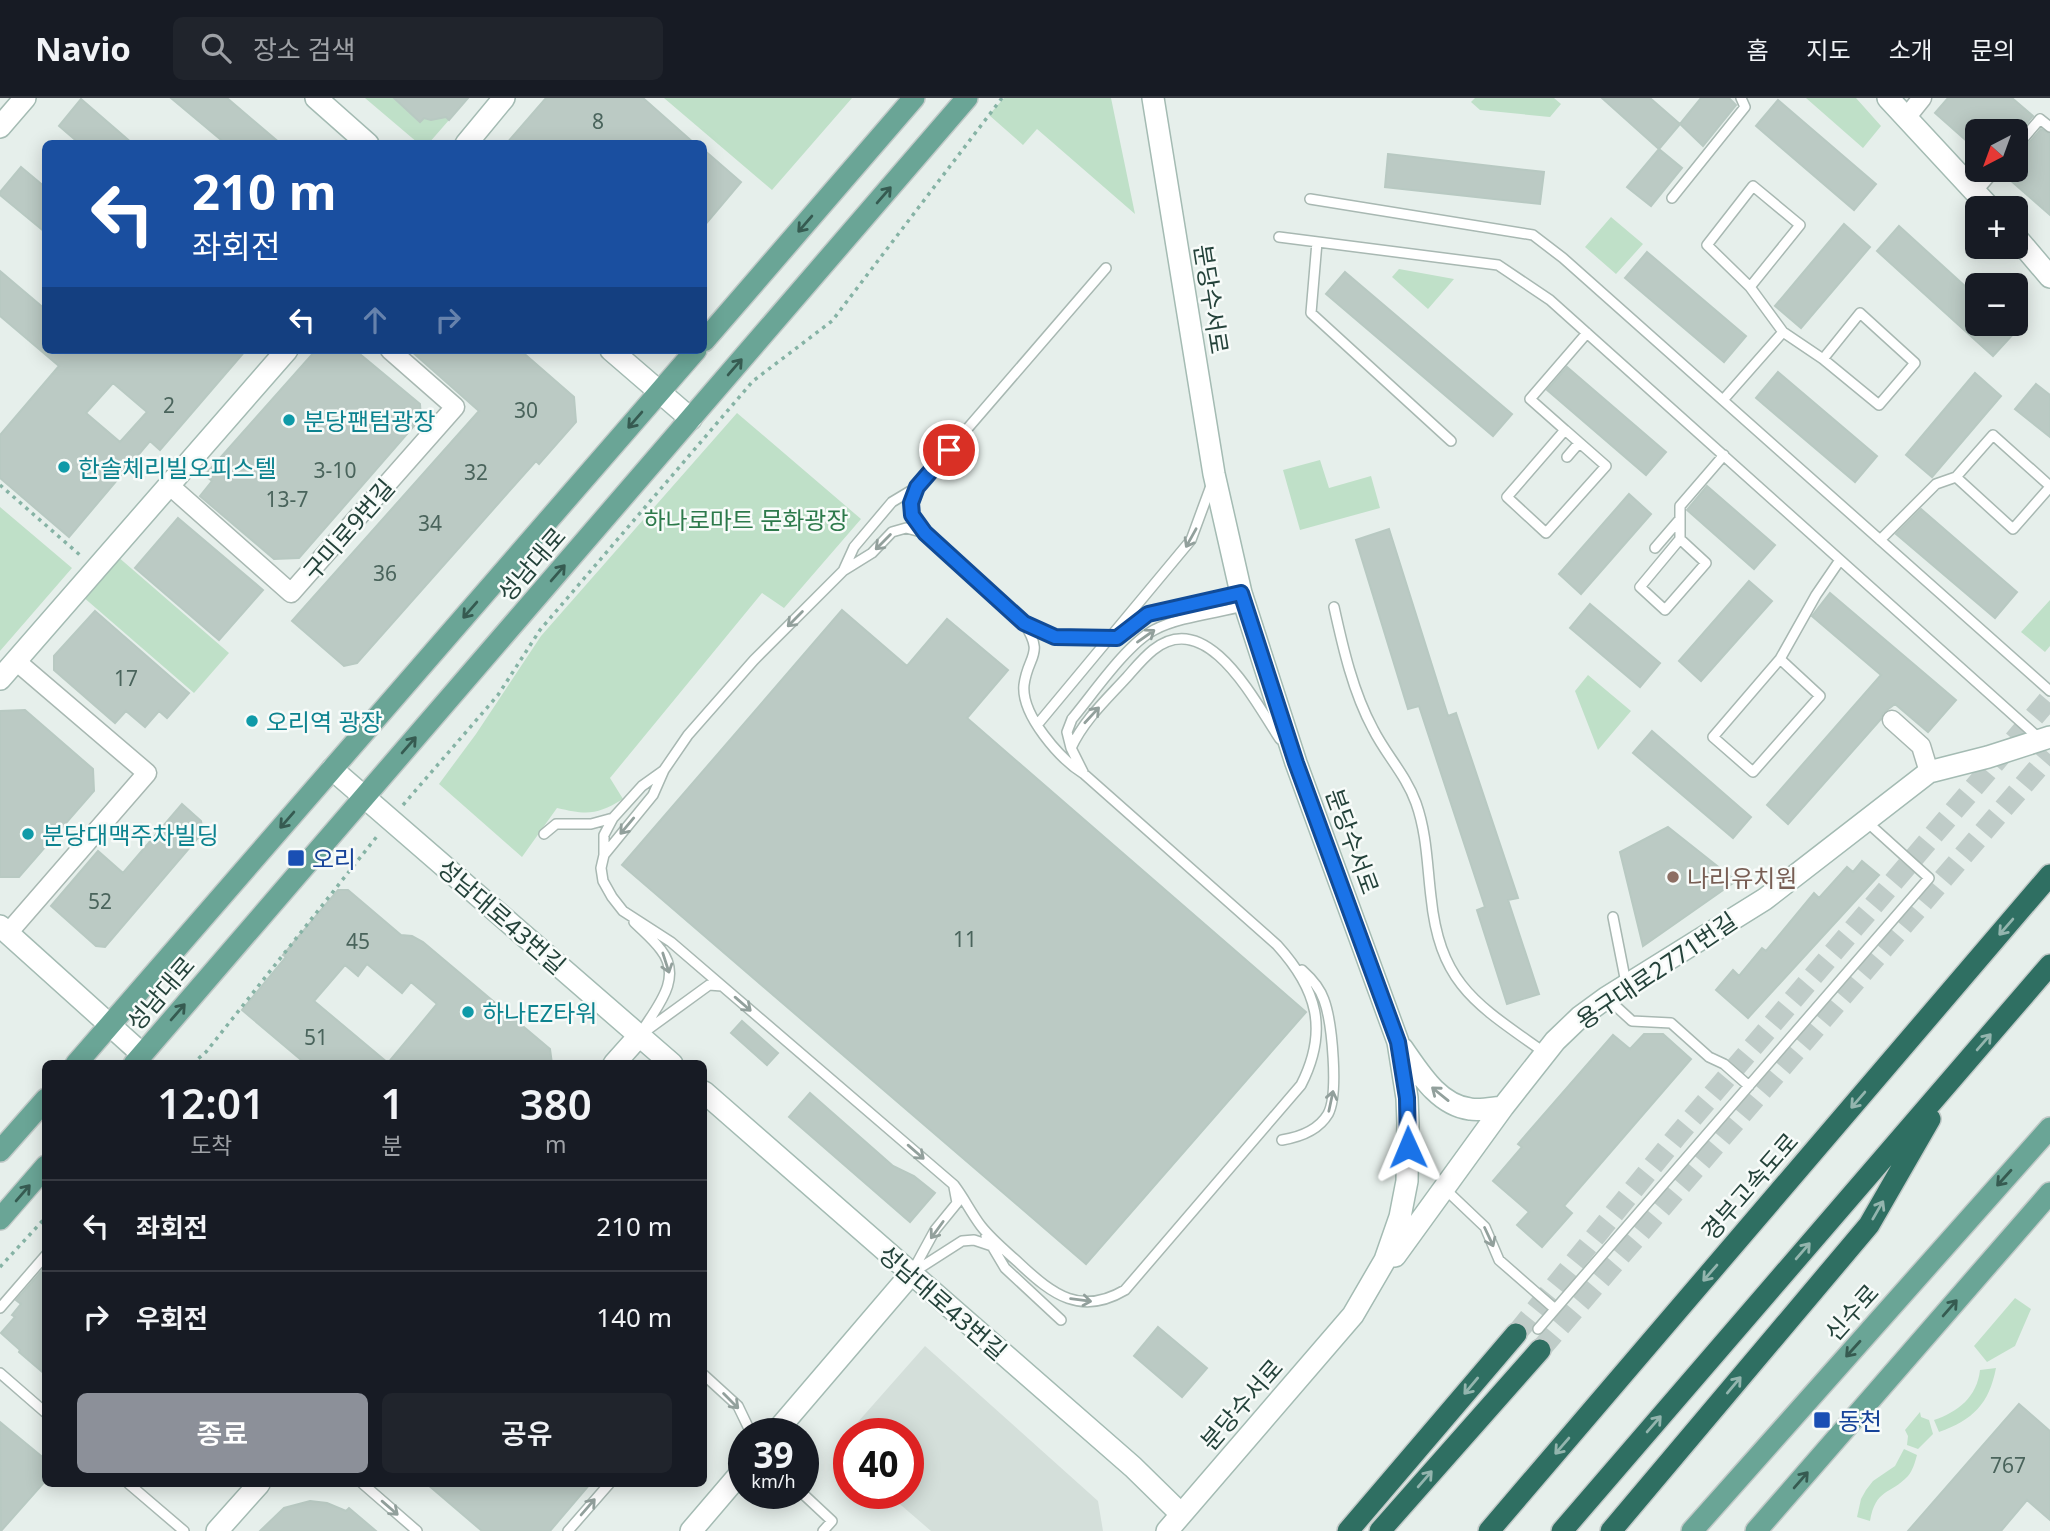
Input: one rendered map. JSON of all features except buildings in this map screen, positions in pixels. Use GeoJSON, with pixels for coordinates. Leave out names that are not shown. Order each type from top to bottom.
{"type":"FeatureCollection","features":[{"type":"Feature","properties":{"kind":"highway","name":"경부고속도로"},"geometry":{"type":"LineString","coordinates":[[1489,1531],[2050,875]]}},
{"type":"Feature","properties":{"kind":"highway"},"geometry":{"type":"LineString","coordinates":[[1562,1531],[2050,965]]}},
{"type":"Feature","properties":{"kind":"highway"},"geometry":{"type":"LineString","coordinates":[[1611,1531],[1869,1226],[1955,1076]]}},
{"type":"Feature","properties":{"kind":"highway"},"geometry":{"type":"LineString","coordinates":[[1348,1531],[1516,1334]]}},
{"type":"Feature","properties":{"kind":"highway"},"geometry":{"type":"LineString","coordinates":[[1380,1531],[1539,1339]]}},
{"type":"Feature","properties":{"kind":"main road"},"geometry":{"type":"LineString","coordinates":[[707,338],[914,98]]}},
{"type":"Feature","properties":{"kind":"main road","name":"성남대로"},"geometry":{"type":"LineString","coordinates":[[138,1059],[967,98]]}},
{"type":"Feature","properties":{"kind":"main road","name":"성남대로"},"geometry":{"type":"LineString","coordinates":[[79,1060],[692,354]]}},
{"type":"Feature","properties":{"kind":"main road"},"geometry":{"type":"LineString","coordinates":[[0,1151],[42,1104]]}},
{"type":"Feature","properties":{"kind":"main road","name":"신수로"},"geometry":{"type":"LineString","coordinates":[[1692,1531],[2050,1128]]}},
{"type":"Feature","properties":{"kind":"main road"},"geometry":{"type":"LineString","coordinates":[[0,1219],[42,1171]]}},
{"type":"Feature","properties":{"kind":"main road"},"geometry":{"type":"LineString","coordinates":[[1756,1531],[2050,1193]]}},
{"type":"Feature","properties":{"kind":"street"},"geometry":{"type":"LineString","coordinates":[[0,127],[25,98]]}},
{"type":"Feature","properties":{"kind":"street"},"geometry":{"type":"LineString","coordinates":[[316,98],[363,140]]}},
{"type":"Feature","properties":{"kind":"street"},"geometry":{"type":"LineString","coordinates":[[469,140],[505,98]]}},
{"type":"Feature","properties":{"kind":"street","name":"분당수서로"},"geometry":{"type":"LineString","coordinates":[[1153,98],[1214,474],[1242,599],[1296,763],[1398,1042],[1407,1098],[1407,1181],[1400,1217],[1385,1260],[1353,1315],[1167,1531]]}},
{"type":"Feature","properties":{"kind":"street"},"geometry":{"type":"LineString","coordinates":[[1888,98],[1978,196]]}},
{"type":"Feature","properties":{"kind":"street"},"geometry":{"type":"LineString","coordinates":[[1906,118],[1922,98]]}},
{"type":"Feature","properties":{"kind":"street"},"geometry":{"type":"LineString","coordinates":[[2028,251],[2050,277]]}},
{"type":"Feature","properties":{"kind":"street"},"geometry":{"type":"LineString","coordinates":[[0,679],[284,354]]}},
{"type":"Feature","properties":{"kind":"street","name":"구미로9번길"},"geometry":{"type":"LineString","coordinates":[[169,485],[291,593],[455,407],[395,354]]}},
{"type":"Feature","properties":{"kind":"street"},"geometry":{"type":"LineString","coordinates":[[616,354],[691,419]]}},
{"type":"Feature","properties":{"kind":"street"},"geometry":{"type":"LineString","coordinates":[[16,661],[147,773],[3,934],[110,1024],[138,1059]]}},
{"type":"Feature","properties":{"kind":"street"},"geometry":{"type":"LineString","coordinates":[[1892,720],[1922,746],[1929,772]]}},
{"type":"Feature","properties":{"kind":"street","name":"용구대로2771번길"},"geometry":{"type":"LineString","coordinates":[[1353,1315],[1503,1107],[1545,1054],[1580,1017],[1765,898],[1929,772],[2046,738]]}},
{"type":"Feature","properties":{"kind":"street","name":"성남대로43번길"},"geometry":{"type":"LineString","coordinates":[[332,769],[667,1060]]}},
{"type":"Feature","properties":{"kind":"street"},"geometry":{"type":"LineString","coordinates":[[618,1060],[639,1036]]}},
{"type":"Feature","properties":{"kind":"street"},"geometry":{"type":"LineString","coordinates":[[1398,1042],[1434,1091],[1454,1105],[1470,1110],[1503,1107]]}},
{"type":"Feature","properties":{"kind":"street","name":"성남대로43번길"},"geometry":{"type":"LineString","coordinates":[[707,1095],[1133,1467],[1181,1514]]}},
{"type":"Feature","properties":{"kind":"street"},"geometry":{"type":"LineString","coordinates":[[788,1418],[911,1274]]}},
{"type":"Feature","properties":{"kind":"street"},"geometry":{"type":"LineString","coordinates":[[217,1531],[256,1487]]}},
{"type":"Feature","properties":{"kind":"street"},"geometry":{"type":"LineString","coordinates":[[691,1531],[728,1488]]}},
{"type":"Feature","properties":{"kind":"lane"},"geometry":{"type":"LineString","coordinates":[[1672,198],[1745,107],[1741,98]]}},
{"type":"Feature","properties":{"kind":"lane"},"geometry":{"type":"LineString","coordinates":[[2028,133],[2040,119],[2050,127]]}},
{"type":"Feature","properties":{"kind":"lane"},"geometry":{"type":"LineString","coordinates":[[1750,287],[1800,225],[1753,186],[1707,245],[1750,287],[1783,332],[1823,359],[1879,405],[1915,363],[1860,313],[1823,359]]}},
{"type":"Feature","properties":{"kind":"lane"},"geometry":{"type":"LineString","coordinates":[[1310,199],[1533,235],[1563,258],[2050,691]]}},
{"type":"Feature","properties":{"kind":"lane"},"geometry":{"type":"LineString","coordinates":[[1279,237],[1498,265],[1550,300],[1840,560],[2046,738]]}},
{"type":"Feature","properties":{"kind":"lane"},"geometry":{"type":"LineString","coordinates":[[1317,242],[1311,313],[1451,441]]}},
{"type":"Feature","properties":{"kind":"lane"},"geometry":{"type":"LineString","coordinates":[[844,571],[854,547],[892,502],[917,487],[1106,268]]}},
{"type":"Feature","properties":{"kind":"lane"},"geometry":{"type":"LineString","coordinates":[[1723,400],[1783,332]]}},
{"type":"Feature","properties":{"kind":"lane"},"geometry":{"type":"LineString","coordinates":[[1565,430],[1507,496],[1546,533],[1606,466],[1530,399],[1587,333]]}},
{"type":"Feature","properties":{"kind":"lane"},"geometry":{"type":"LineString","coordinates":[[1880,540],[1937,484],[1956,477],[1993,435],[2050,486],[2013,529],[1956,477]]}},
{"type":"Feature","properties":{"kind":"lane"},"geometry":{"type":"LineString","coordinates":[[1567,457],[1579,443]]}},
{"type":"Feature","properties":{"kind":"lane"},"geometry":{"type":"LineString","coordinates":[[1680,539],[1706,563],[1665,610],[1640,587],[1680,539],[1680,506],[1724,455]]}},
{"type":"Feature","properties":{"kind":"lane"},"geometry":{"type":"LineString","coordinates":[[1037,725],[1191,540],[1214,474]]}},
{"type":"Feature","properties":{"kind":"lane"},"geometry":{"type":"LineString","coordinates":[[917,487],[911,503],[912,515],[925,533],[1024,623],[1035,640],[1035,654],[1024,685],[1027,704],[1037,725],[1069,765],[1084,774],[1261,929],[1292,962],[1312,978],[1324,999],[1331,1030],[1333,1093],[1328,1113],[1315,1128],[1299,1138],[1282,1140]]}},
{"type":"Feature","properties":{"kind":"lane"},"geometry":{"type":"LineString","coordinates":[[1655,548],[1680,519]]}},
{"type":"Feature","properties":{"kind":"lane"},"geometry":{"type":"LineString","coordinates":[[604,855],[653,795],[664,770],[688,735],[754,660],[844,571],[872,553],[892,532],[906,528],[925,533]]}},
{"type":"Feature","properties":{"kind":"lane"},"geometry":{"type":"LineString","coordinates":[[1780,659],[1821,696],[1753,772],[1713,737],[1780,659],[1816,595],[1840,560]]}},
{"type":"Feature","properties":{"kind":"lane"},"geometry":{"type":"LineString","coordinates":[[1024,623],[1055,637],[1117,638],[1148,614],[1242,599]]}},
{"type":"Feature","properties":{"kind":"lane"},"geometry":{"type":"LineString","coordinates":[[1084,774],[1070,748],[1068,733],[1073,719],[1138,641],[1153,630],[1242,599]]}},
{"type":"Feature","properties":{"kind":"lane"},"geometry":{"type":"LineString","coordinates":[[1334,607],[1363,709],[1374,732],[1403,774],[1418,810],[1426,842],[1432,914],[1447,966],[1480,1006],[1545,1054]]}},
{"type":"Feature","properties":{"kind":"lane"},"geometry":{"type":"LineString","coordinates":[[1070,748],[1080,729],[1154,649],[1182,640],[1195,641],[1209,647],[1234,670],[1296,763]]}},
{"type":"Feature","properties":{"kind":"lane"},"geometry":{"type":"LineString","coordinates":[[639,1036],[670,986],[670,968],[663,952],[623,911],[603,881],[601,869],[604,835],[613,818],[642,786],[664,770]]}},
{"type":"Feature","properties":{"kind":"lane"},"geometry":{"type":"LineString","coordinates":[[544,834],[556,824],[591,824],[613,818]]}},
{"type":"Feature","properties":{"kind":"lane"},"geometry":{"type":"LineString","coordinates":[[1539,1339],[1555,1309],[1929,878],[1866,821]]}},
{"type":"Feature","properties":{"kind":"lane"},"geometry":{"type":"LineString","coordinates":[[623,911],[671,942],[954,1185],[967,1201],[1005,1268],[1062,1320]]}},
{"type":"Feature","properties":{"kind":"lane"},"geometry":{"type":"LineString","coordinates":[[1613,917],[1626,985]]}},
{"type":"Feature","properties":{"kind":"lane"},"geometry":{"type":"LineString","coordinates":[[981,1225],[1044,1286],[1056,1294],[1072,1300],[1100,1301],[1125,1290],[1301,1085],[1315,1051],[1317,1021],[1305,981],[1292,962]]}},
{"type":"Feature","properties":{"kind":"lane"},"geometry":{"type":"LineString","coordinates":[[639,1036],[698,991],[709,985],[722,986]]}},
{"type":"Feature","properties":{"kind":"lane"},"geometry":{"type":"LineString","coordinates":[[1606,998],[1632,1021],[1671,1023],[1709,1057],[1724,1064],[1749,1086]]}},
{"type":"Feature","properties":{"kind":"lane"},"geometry":{"type":"LineString","coordinates":[[911,1274],[935,1230],[957,1203],[954,1185]]}},
{"type":"Feature","properties":{"kind":"lane"},"geometry":{"type":"LineString","coordinates":[[1444,1188],[1485,1227],[1499,1259],[1555,1309]]}},
{"type":"Feature","properties":{"kind":"lane"},"geometry":{"type":"LineString","coordinates":[[911,1274],[962,1241],[974,1240],[992,1246]]}},
{"type":"Feature","properties":{"kind":"lane"},"geometry":{"type":"LineString","coordinates":[[0,1308],[42,1260]]}},
{"type":"Feature","properties":{"kind":"lane"},"geometry":{"type":"LineString","coordinates":[[0,1373],[42,1409]]}},
{"type":"Feature","properties":{"kind":"lane"},"geometry":{"type":"LineString","coordinates":[[707,1378],[738,1406],[744,1418]]}},
{"type":"Feature","properties":{"kind":"lane"},"geometry":{"type":"LineString","coordinates":[[133,1487],[184,1531]]}},
{"type":"Feature","properties":{"kind":"lane"},"geometry":{"type":"LineString","coordinates":[[366,1487],[417,1531]]}},
{"type":"Feature","properties":{"kind":"lane"},"geometry":{"type":"LineString","coordinates":[[573,1529],[607,1487]]}},
{"type":"Feature","properties":{"kind":"lane"},"geometry":{"type":"LineString","coordinates":[[819,1509],[832,1521],[823,1531]]}},
{"type":"Feature","properties":{"kind":"path"},"geometry":{"type":"LineString","coordinates":[[197,1060],[206,1052],[274,963],[391,820],[498,695],[540,629],[753,382],[832,321],[1002,98]]}},
{"type":"Feature","properties":{"kind":"path"},"geometry":{"type":"LineString","coordinates":[[0,485],[96,569]]}},
{"type":"Feature","properties":{"kind":"path"},"geometry":{"type":"LineString","coordinates":[[0,1267],[42,1221]]}},
{"type":"Feature","properties":{"kind":"shaded area"},"geometry":{"type":"Polygon","coordinates":[[[925,1346],[1098,1501],[1103,1531],[931,1531],[906,1509],[924,1509],[924,1418],[861,1418],[925,1346]]]}},
{"type":"Feature","properties":{"kind":"green space"},"geometry":{"type":"Polygon","coordinates":[[[365,98],[394,98],[424,118],[442,114],[449,120],[432,140],[414,140],[365,98]]]}},
{"type":"Feature","properties":{"kind":"green space"},"geometry":{"type":"Polygon","coordinates":[[[664,98],[852,98],[772,190],[664,98]]]}},
{"type":"Feature","properties":{"kind":"green space"},"geometry":{"type":"Polygon","coordinates":[[[1004,98],[1111,98],[1135,214],[1037,129],[1023,145],[989,115],[1004,98]]]}},
{"type":"Feature","properties":{"kind":"green space"},"geometry":{"type":"Polygon","coordinates":[[[1475,98],[1554,98],[1561,104],[1550,117],[1480,110],[1471,102],[1475,98]]]}},
{"type":"Feature","properties":{"kind":"green space"},"geometry":{"type":"Polygon","coordinates":[[[1806,98],[1856,98],[1881,126],[1863,148],[1806,98]]]}},
{"type":"Feature","properties":{"kind":"green space"},"geometry":{"type":"Polygon","coordinates":[[[1611,217],[1643,244],[1616,274],[1585,247],[1611,217]]]}},
{"type":"Feature","properties":{"kind":"green space"},"geometry":{"type":"Polygon","coordinates":[[[1399,269],[1454,279],[1428,309],[1392,277],[1399,269]]]}},
{"type":"Feature","properties":{"kind":"green space","name":"하나로마트 문화광장"},"geometry":{"type":"Polygon","coordinates":[[[737,413],[861,519],[784,608],[762,593],[610,778],[623,799],[592,812],[557,808],[522,857],[439,784],[541,636],[737,413]]]}},
{"type":"Feature","properties":{"kind":"green space"},"geometry":{"type":"Polygon","coordinates":[[[1320,460],[1329,488],[1371,476],[1380,508],[1300,530],[1283,470],[1320,460]]]}},
{"type":"Feature","properties":{"kind":"green space"},"geometry":{"type":"Polygon","coordinates":[[[0,507],[72,568],[0,651],[0,507]]]}},
{"type":"Feature","properties":{"kind":"green space"},"geometry":{"type":"Polygon","coordinates":[[[117,556],[229,653],[194,693],[82,596],[117,556]]]}},
{"type":"Feature","properties":{"kind":"green space"},"geometry":{"type":"Polygon","coordinates":[[[2050,600],[2050,646],[2045,652],[2021,632],[2050,600]]]}},
{"type":"Feature","properties":{"kind":"green space"},"geometry":{"type":"Polygon","coordinates":[[[1588,675],[1631,711],[1598,750],[1575,691],[1588,675]]]}},
{"type":"Feature","properties":{"kind":"green space"},"geometry":{"type":"Polygon","coordinates":[[[2015,1298],[2031,1309],[2015,1346],[1987,1362],[1974,1346],[2015,1298]]]}},
{"type":"Feature","properties":{"kind":"green space"},"geometry":{"type":"Polygon","coordinates":[[[1996,1368],[1989,1392],[1978,1409],[1961,1422],[1939,1432],[1934,1420],[1951,1413],[1965,1402],[1975,1388],[1980,1370],[1996,1368]]]}},
{"type":"Feature","properties":{"kind":"green space"},"geometry":{"type":"Polygon","coordinates":[[[1920,1412],[1921,1417],[1929,1420],[1933,1434],[1918,1449],[1907,1445],[1908,1436],[1905,1430],[1920,1412]]]}},
{"type":"Feature","properties":{"kind":"green space"},"geometry":{"type":"Polygon","coordinates":[[[1904,1449],[1917,1455],[1910,1474],[1880,1497],[1870,1521],[1857,1517],[1866,1490],[1873,1481],[1895,1466],[1904,1449]]]}},
{"type":"Feature","properties":{"kind":"tunnel"},"geometry":{"type":"LineString","coordinates":[[1516,1334],[1677,1136],[2050,698]]}},
{"type":"Feature","properties":{"kind":"tunnel"},"geometry":{"type":"LineString","coordinates":[[1540,1350],[2050,754]]}},
{"type":"Feature","properties":{"kind":"place","name":"분당팬텀광장"},"geometry":{"type":"Point","coordinates":[289,420]}},
{"type":"Feature","properties":{"kind":"place","name":"한솔체리빌오피스텔"},"geometry":{"type":"Point","coordinates":[64,467]}},
{"type":"Feature","properties":{"kind":"place","name":"오리역 광장"},"geometry":{"type":"Point","coordinates":[252,721]}},
{"type":"Feature","properties":{"kind":"place","name":"분당대맥주차빌딩"},"geometry":{"type":"Point","coordinates":[28,834]}},
{"type":"Feature","properties":{"kind":"place","name":"오리"},"geometry":{"type":"Point","coordinates":[296,858]}},
{"type":"Feature","properties":{"kind":"place","name":"나리유치원"},"geometry":{"type":"Point","coordinates":[1673,877]}},
{"type":"Feature","properties":{"kind":"place","name":"하나EZ타워"},"geometry":{"type":"Point","coordinates":[468,1012]}},
{"type":"Feature","properties":{"kind":"place","name":"동천"},"geometry":{"type":"Point","coordinates":[1822,1420]}},
{"type":"Feature","properties":{"kind":"route"},"geometry":{"type":"LineString","coordinates":[[949,450],[917,487],[911,503],[912,515],[925,533],[1024,623],[1055,637],[1117,638],[1148,614],[1241,593],[1296,763],[1398,1042],[1407,1098],[1408,1147]]}}]}
